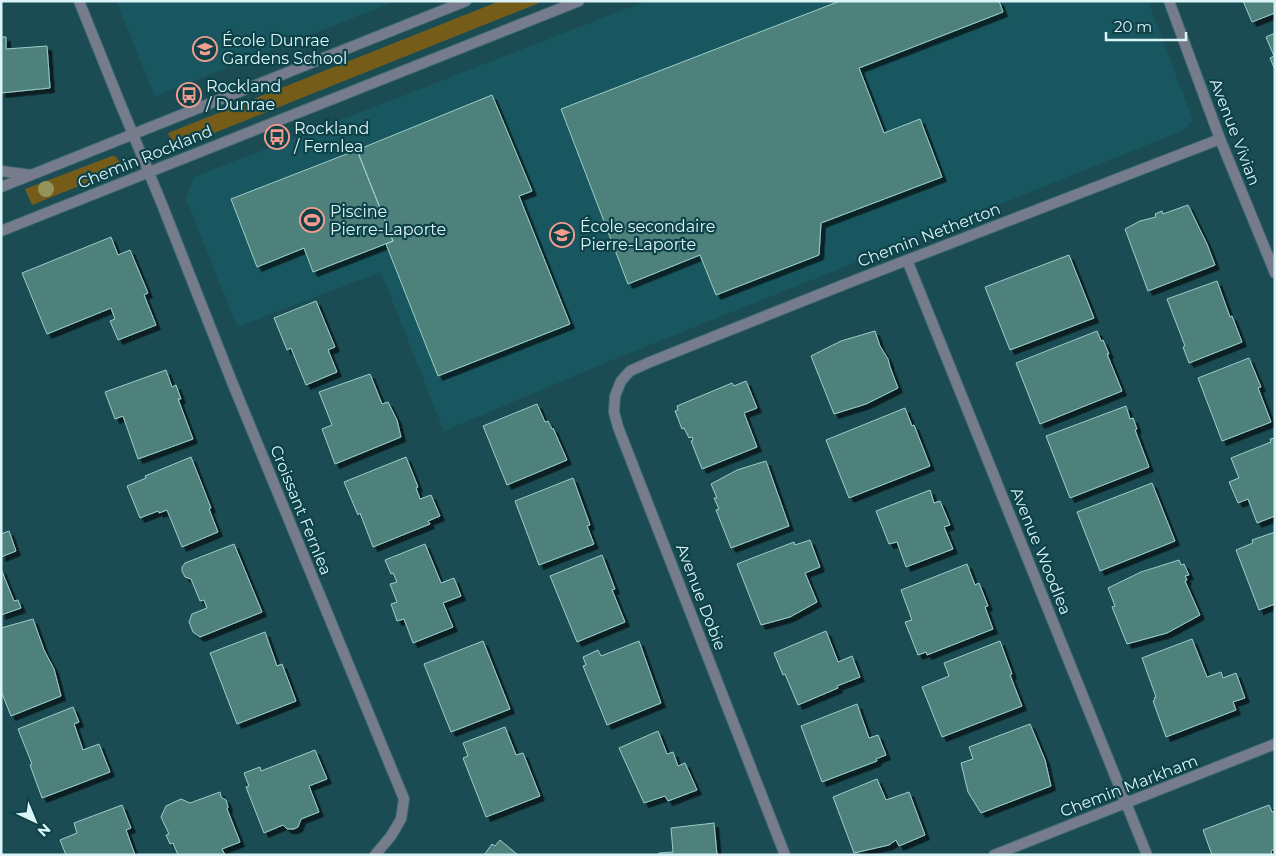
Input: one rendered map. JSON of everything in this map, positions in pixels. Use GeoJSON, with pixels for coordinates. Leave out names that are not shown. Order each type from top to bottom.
{"type":"FeatureCollection","features":[{"type":"Feature","properties":{"kind":"street","name":"Croissant Fernlea"},"geometry":{"type":"LineString","coordinates":[[79,1],[232,382],[404,799],[401,819],[391,836],[375,855]]}},
{"type":"Feature","properties":{"kind":"street","name":"Chemin Rockland"},"geometry":{"type":"LineString","coordinates":[[1,186],[466,1]]}},
{"type":"Feature","properties":{"kind":"street","name":"Chemin Rockland"},"geometry":{"type":"LineString","coordinates":[[1,231],[579,1]]}},
{"type":"Feature","properties":{"kind":"street","name":"Avenue Vivian"},"geometry":{"type":"LineString","coordinates":[[1169,1],[1220,139],[1275,273]]}},
{"type":"Feature","properties":{"kind":"street","name":"Chemin Netherton"},"geometry":{"type":"LineString","coordinates":[[650,362],[1220,139]]}},
{"type":"Feature","properties":{"kind":"street"},"geometry":{"type":"LineString","coordinates":[[1,171],[31,175]]}},
{"type":"Feature","properties":{"kind":"street","name":"Avenue Woodlea"},"geometry":{"type":"LineString","coordinates":[[907,260],[1147,855]]}},
{"type":"Feature","properties":{"kind":"street","name":"Avenue Dobie"},"geometry":{"type":"LineString","coordinates":[[650,362],[630,371],[621,381],[615,396],[614,412],[622,437],[785,855]]}},
{"type":"Feature","properties":{"kind":"street","name":"Chemin Markham"},"geometry":{"type":"LineString","coordinates":[[994,855],[1275,744]]}},
{"type":"Feature","properties":{"kind":"shaded area","name":"École Dunrae Gardens School"},"geometry":{"type":"Polygon","coordinates":[[[116,1],[396,1],[155,96],[116,1]]]}},
{"type":"Feature","properties":{"kind":"shaded area"},"geometry":{"type":"Polygon","coordinates":[[[500,1],[544,1],[174,149],[168,133],[500,1]]]}},
{"type":"Feature","properties":{"kind":"shaded area","name":"École secondaire Pierre-Laporte"},"geometry":{"type":"Polygon","coordinates":[[[646,1],[1148,1],[1193,120],[1182,131],[610,361],[444,431],[381,272],[237,327],[186,199],[194,177],[646,1]]]}},
{"type":"Feature","properties":{"kind":"shaded area"},"geometry":{"type":"Polygon","coordinates":[[[115,156],[120,162],[121,166],[116,171],[32,205],[25,189],[115,156]]]}},
{"type":"Feature","properties":{"kind":"building","name":"École secondaire Pierre-Laporte"},"geometry":{"type":"Polygon","coordinates":[[[840,1],[999,1],[1003,12],[859,68],[884,133],[920,119],[942,177],[821,223],[819,255],[716,295],[700,255],[628,284],[561,109],[840,1]]]}},
{"type":"Feature","properties":{"kind":"building"},"geometry":{"type":"Polygon","coordinates":[[[1243,1],[1275,1],[1275,13],[1252,22],[1243,1]]]}},
{"type":"Feature","properties":{"kind":"building"},"geometry":{"type":"Polygon","coordinates":[[[1275,33],[1275,70],[1270,58],[1274,56],[1266,37],[1275,33]]]}},
{"type":"Feature","properties":{"kind":"building"},"geometry":{"type":"Polygon","coordinates":[[[1,37],[6,37],[6,49],[47,46],[50,88],[1,93],[1,37]]]}},
{"type":"Feature","properties":{"kind":"building"},"geometry":{"type":"Polygon","coordinates":[[[492,95],[532,191],[519,196],[570,324],[438,376],[386,244],[393,241],[357,150],[492,95]]]}},
{"type":"Feature","properties":{"kind":"building","name":"Piscine Pierre-Laporte"},"geometry":{"type":"Polygon","coordinates":[[[357,150],[393,241],[313,272],[304,248],[257,267],[231,199],[357,150]]]}},
{"type":"Feature","properties":{"kind":"building"},"geometry":{"type":"Polygon","coordinates":[[[1188,205],[1215,265],[1148,291],[1125,229],[1140,221],[1156,217],[1155,214],[1162,211],[1163,214],[1188,205]]]}},
{"type":"Feature","properties":{"kind":"building"},"geometry":{"type":"Polygon","coordinates":[[[111,237],[118,255],[130,250],[148,293],[144,295],[156,325],[118,340],[110,321],[115,319],[111,308],[47,334],[22,273],[111,237]]]}},
{"type":"Feature","properties":{"kind":"building"},"geometry":{"type":"Polygon","coordinates":[[[1069,255],[1094,318],[1010,350],[985,287],[1069,255]]]}},
{"type":"Feature","properties":{"kind":"building"},"geometry":{"type":"Polygon","coordinates":[[[1217,281],[1230,317],[1232,316],[1242,342],[1189,363],[1183,347],[1185,346],[1167,299],[1217,281]]]}},
{"type":"Feature","properties":{"kind":"building"},"geometry":{"type":"Polygon","coordinates":[[[316,301],[335,347],[328,350],[337,372],[306,385],[291,348],[287,350],[274,318],[316,301]]]}},
{"type":"Feature","properties":{"kind":"building"},"geometry":{"type":"Polygon","coordinates":[[[875,331],[880,346],[888,359],[898,388],[866,404],[834,414],[811,356],[841,341],[875,331]]]}},
{"type":"Feature","properties":{"kind":"building"},"geometry":{"type":"Polygon","coordinates":[[[1097,331],[1109,354],[1107,354],[1122,391],[1040,424],[1016,363],[1097,331]]]}},
{"type":"Feature","properties":{"kind":"building"},"geometry":{"type":"Polygon","coordinates":[[[1249,358],[1261,387],[1258,388],[1271,422],[1222,441],[1198,378],[1249,358]]]}},
{"type":"Feature","properties":{"kind":"building"},"geometry":{"type":"Polygon","coordinates":[[[166,370],[172,387],[176,385],[181,399],[178,399],[193,439],[138,459],[123,416],[115,419],[105,392],[166,370]]]}},
{"type":"Feature","properties":{"kind":"building"},"geometry":{"type":"Polygon","coordinates":[[[370,374],[382,404],[388,402],[397,420],[401,437],[335,464],[322,429],[332,425],[319,392],[370,374]]]}},
{"type":"Feature","properties":{"kind":"building"},"geometry":{"type":"Polygon","coordinates":[[[746,381],[757,408],[744,413],[757,447],[702,469],[691,441],[693,440],[692,437],[689,438],[684,428],[682,429],[675,411],[678,410],[677,406],[732,383],[734,386],[746,381]]]}},
{"type":"Feature","properties":{"kind":"building"},"geometry":{"type":"Polygon","coordinates":[[[537,404],[545,422],[548,421],[553,428],[567,460],[507,485],[483,426],[537,404]]]}},
{"type":"Feature","properties":{"kind":"building"},"geometry":{"type":"Polygon","coordinates":[[[1126,406],[1130,419],[1133,418],[1137,429],[1135,430],[1149,467],[1070,498],[1046,436],[1126,406]]]}},
{"type":"Feature","properties":{"kind":"building"},"geometry":{"type":"Polygon","coordinates":[[[905,408],[912,426],[914,425],[930,466],[849,498],[826,440],[905,408]]]}},
{"type":"Feature","properties":{"kind":"building"},"geometry":{"type":"Polygon","coordinates":[[[1275,438],[1275,516],[1257,523],[1248,499],[1238,503],[1229,482],[1239,478],[1231,458],[1271,442],[1270,439],[1275,438]]]}},
{"type":"Feature","properties":{"kind":"building"},"geometry":{"type":"Polygon","coordinates":[[[191,457],[211,508],[209,509],[218,532],[182,547],[167,510],[159,513],[158,511],[140,518],[127,486],[146,478],[145,476],[191,457]]]}},
{"type":"Feature","properties":{"kind":"building"},"geometry":{"type":"Polygon","coordinates":[[[406,457],[418,487],[416,488],[420,499],[431,495],[440,516],[428,521],[430,524],[373,547],[360,513],[358,515],[344,482],[406,457]]]}},
{"type":"Feature","properties":{"kind":"building"},"geometry":{"type":"Polygon","coordinates":[[[766,461],[789,526],[731,548],[716,510],[719,509],[714,498],[717,498],[711,484],[737,470],[766,461]]]}},
{"type":"Feature","properties":{"kind":"building"},"geometry":{"type":"Polygon","coordinates":[[[573,478],[590,525],[587,526],[594,544],[539,565],[515,501],[573,478]]]}},
{"type":"Feature","properties":{"kind":"building"},"geometry":{"type":"Polygon","coordinates":[[[1152,483],[1175,541],[1100,571],[1077,512],[1152,483]]]}},
{"type":"Feature","properties":{"kind":"building"},"geometry":{"type":"Polygon","coordinates":[[[930,490],[934,503],[940,501],[950,525],[944,527],[953,549],[906,567],[897,542],[889,544],[876,511],[930,490]]]}},
{"type":"Feature","properties":{"kind":"building"},"geometry":{"type":"Polygon","coordinates":[[[9,531],[16,551],[1,557],[1,534],[9,531]]]}},
{"type":"Feature","properties":{"kind":"building"},"geometry":{"type":"Polygon","coordinates":[[[1275,532],[1275,604],[1259,610],[1236,550],[1253,543],[1252,540],[1275,532]]]}},
{"type":"Feature","properties":{"kind":"building"},"geometry":{"type":"Polygon","coordinates":[[[810,540],[820,567],[805,573],[817,602],[790,617],[761,625],[737,564],[794,542],[795,545],[810,540]]]}},
{"type":"Feature","properties":{"kind":"building"},"geometry":{"type":"Polygon","coordinates":[[[234,544],[262,612],[200,637],[193,632],[189,622],[192,614],[207,608],[204,600],[200,601],[191,579],[185,577],[182,567],[185,563],[234,544]]]}},
{"type":"Feature","properties":{"kind":"building"},"geometry":{"type":"Polygon","coordinates":[[[425,544],[441,583],[454,578],[461,596],[443,603],[453,627],[413,643],[404,619],[397,621],[391,604],[397,602],[390,584],[397,582],[385,560],[425,544]]]}},
{"type":"Feature","properties":{"kind":"building"},"geometry":{"type":"Polygon","coordinates":[[[602,555],[615,589],[612,590],[625,622],[577,642],[550,576],[602,555]]]}},
{"type":"Feature","properties":{"kind":"building"},"geometry":{"type":"Polygon","coordinates":[[[1179,560],[1181,565],[1184,564],[1189,575],[1185,576],[1187,580],[1185,581],[1200,615],[1167,633],[1127,644],[1112,607],[1115,606],[1108,588],[1141,572],[1179,560]]]}},
{"type":"Feature","properties":{"kind":"building"},"geometry":{"type":"Polygon","coordinates":[[[967,564],[975,585],[979,583],[988,606],[985,607],[993,629],[927,655],[926,652],[918,655],[905,622],[912,620],[901,590],[967,564]]]}},
{"type":"Feature","properties":{"kind":"building"},"geometry":{"type":"Polygon","coordinates":[[[1,569],[14,601],[18,600],[21,608],[1,615],[1,569]]]}},
{"type":"Feature","properties":{"kind":"building"},"geometry":{"type":"Polygon","coordinates":[[[33,619],[44,650],[54,669],[61,696],[11,716],[1,691],[1,628],[33,619]]]}},
{"type":"Feature","properties":{"kind":"building"},"geometry":{"type":"Polygon","coordinates":[[[826,631],[838,662],[852,656],[860,677],[798,705],[774,653],[826,631]]]}},
{"type":"Feature","properties":{"kind":"building"},"geometry":{"type":"Polygon","coordinates":[[[265,632],[277,666],[282,664],[296,701],[237,724],[210,653],[265,632]]]}},
{"type":"Feature","properties":{"kind":"building"},"geometry":{"type":"Polygon","coordinates":[[[1192,639],[1207,677],[1221,672],[1223,678],[1236,673],[1245,698],[1233,702],[1236,710],[1166,737],[1153,701],[1156,697],[1142,658],[1192,639]]]}},
{"type":"Feature","properties":{"kind":"building"},"geometry":{"type":"Polygon","coordinates":[[[483,641],[510,709],[451,732],[424,664],[483,641]]]}},
{"type":"Feature","properties":{"kind":"building"},"geometry":{"type":"Polygon","coordinates":[[[639,641],[661,703],[607,725],[583,666],[586,665],[583,657],[598,650],[601,656],[639,641]]]}},
{"type":"Feature","properties":{"kind":"building"},"geometry":{"type":"Polygon","coordinates":[[[1000,641],[1022,706],[942,737],[922,687],[949,676],[944,663],[1000,641]]]}},
{"type":"Feature","properties":{"kind":"building"},"geometry":{"type":"Polygon","coordinates":[[[857,704],[869,738],[878,735],[886,755],[876,759],[877,761],[822,782],[801,726],[857,704]]]}},
{"type":"Feature","properties":{"kind":"building"},"geometry":{"type":"Polygon","coordinates":[[[73,707],[79,722],[74,724],[83,750],[99,744],[110,772],[42,798],[30,765],[32,764],[18,729],[73,707]]]}},
{"type":"Feature","properties":{"kind":"building"},"geometry":{"type":"Polygon","coordinates":[[[1030,724],[1045,760],[1051,786],[981,813],[968,792],[961,763],[973,759],[969,747],[1030,724]]]}},
{"type":"Feature","properties":{"kind":"building"},"geometry":{"type":"Polygon","coordinates":[[[505,727],[516,755],[523,753],[540,796],[486,817],[463,758],[468,756],[463,743],[505,727]]]}},
{"type":"Feature","properties":{"kind":"building"},"geometry":{"type":"Polygon","coordinates":[[[658,731],[667,754],[673,752],[678,766],[685,763],[697,790],[668,801],[665,796],[644,803],[619,748],[658,731]]]}},
{"type":"Feature","properties":{"kind":"building"},"geometry":{"type":"Polygon","coordinates":[[[315,750],[327,779],[309,786],[319,812],[301,819],[298,827],[294,829],[287,829],[283,825],[264,833],[246,787],[249,786],[244,773],[260,767],[261,771],[315,750]]]}},
{"type":"Feature","properties":{"kind":"building"},"geometry":{"type":"Polygon","coordinates":[[[877,779],[886,800],[909,792],[925,835],[899,846],[896,840],[889,845],[854,853],[833,797],[877,779]]]}},
{"type":"Feature","properties":{"kind":"building"},"geometry":{"type":"Polygon","coordinates":[[[220,792],[221,797],[226,800],[227,809],[240,842],[222,849],[225,855],[178,855],[173,843],[170,844],[166,835],[169,834],[161,817],[166,806],[181,799],[190,803],[220,792]]]}},
{"type":"Feature","properties":{"kind":"building"},"geometry":{"type":"Polygon","coordinates":[[[122,805],[131,828],[126,830],[135,855],[66,855],[60,840],[77,833],[74,823],[122,805]]]}},
{"type":"Feature","properties":{"kind":"building"},"geometry":{"type":"Polygon","coordinates":[[[1269,805],[1272,812],[1275,811],[1275,849],[1271,851],[1272,855],[1212,855],[1203,830],[1269,805]]]}},
{"type":"Feature","properties":{"kind":"building"},"geometry":{"type":"Polygon","coordinates":[[[714,823],[717,855],[659,855],[659,853],[673,852],[671,828],[714,823]]]}},
{"type":"Feature","properties":{"kind":"building"},"geometry":{"type":"Polygon","coordinates":[[[500,840],[518,855],[484,855],[492,844],[495,846],[500,840]]]}},
{"type":"Feature","properties":{"kind":"place","name":"École Dunrae Gardens School"},"geometry":{"type":"Point","coordinates":[205,49]}},
{"type":"Feature","properties":{"kind":"place","name":"Rockland / Dunrae"},"geometry":{"type":"Point","coordinates":[189,95]}},
{"type":"Feature","properties":{"kind":"place","name":"Rockland / Fernlea"},"geometry":{"type":"Point","coordinates":[277,137]}},
{"type":"Feature","properties":{"kind":"place","name":"Piscine Pierre-Laporte"},"geometry":{"type":"Point","coordinates":[312,220]}},
{"type":"Feature","properties":{"kind":"place","name":"École secondaire Pierre-Laporte"},"geometry":{"type":"Point","coordinates":[562,235]}}]}
